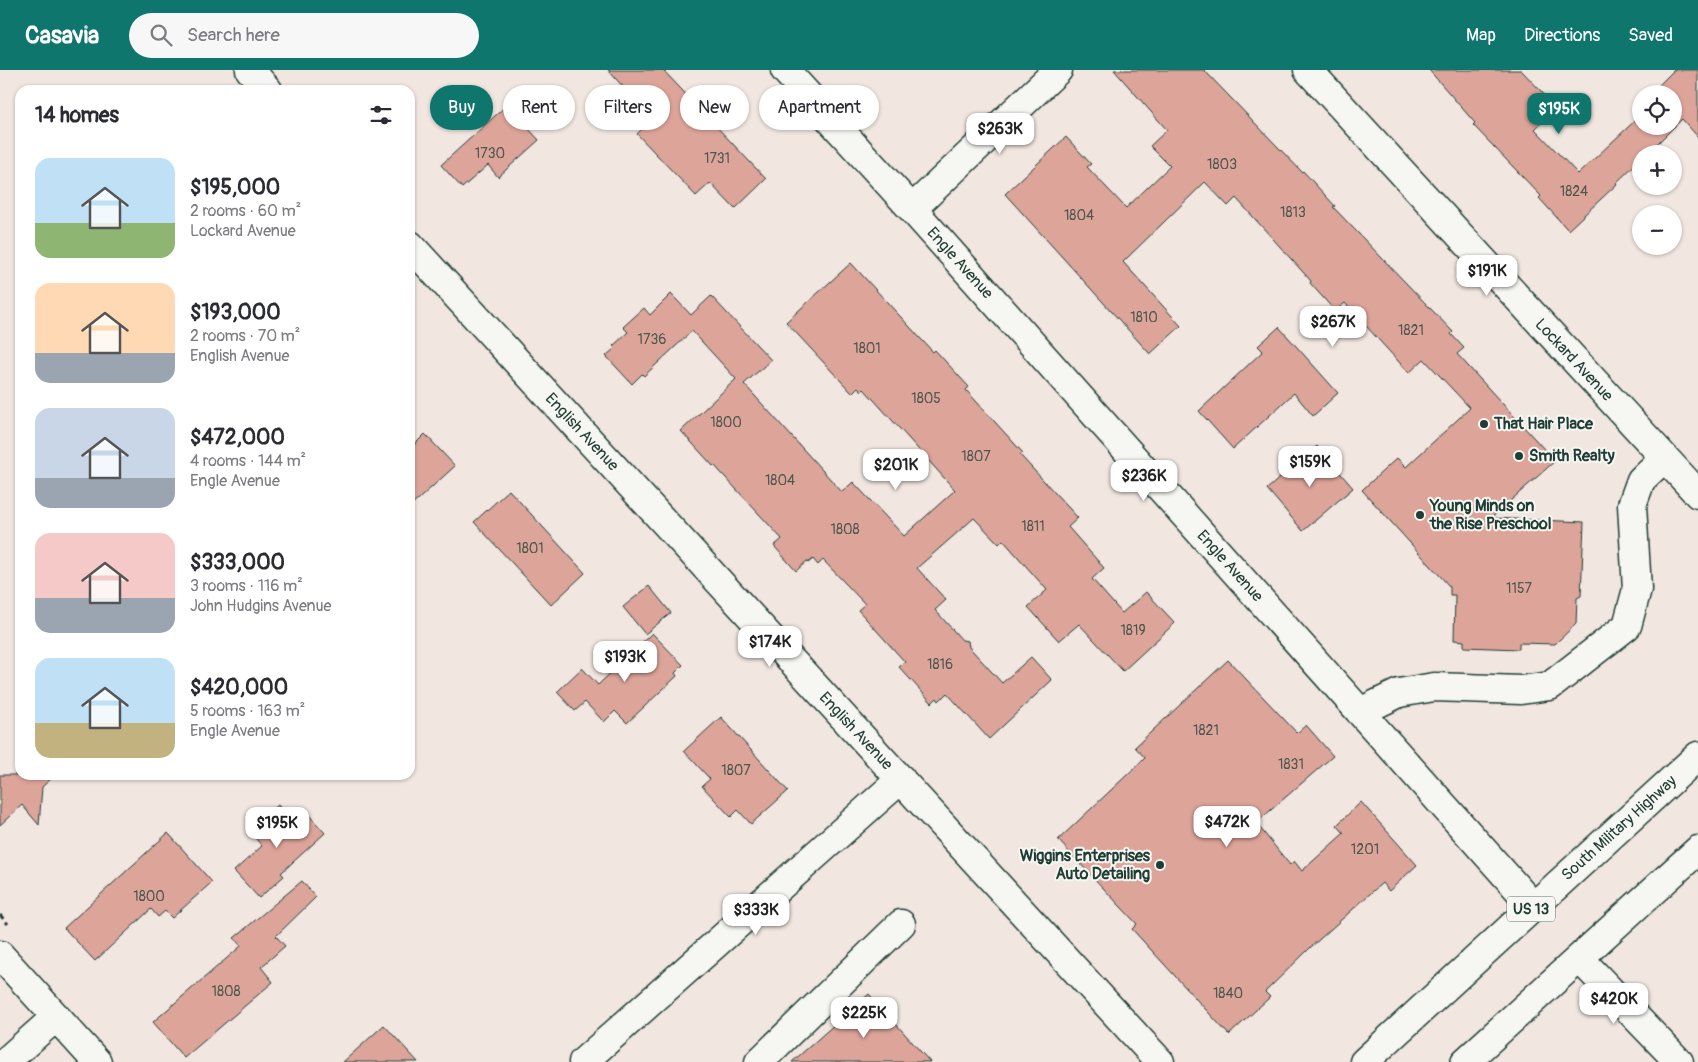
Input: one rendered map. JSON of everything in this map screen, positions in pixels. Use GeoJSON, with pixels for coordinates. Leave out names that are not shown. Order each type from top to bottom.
{"type":"FeatureCollection","features":[{"type":"Feature","properties":{"kind":"street"},"geometry":{"type":"LineString","coordinates":[[250,70],[264,85]]}},
{"type":"Feature","properties":{"kind":"street","name":"Engle Avenue"},"geometry":{"type":"LineString","coordinates":[[785,70],[912,209],[1534,906]]}},
{"type":"Feature","properties":{"kind":"street"},"geometry":{"type":"LineString","coordinates":[[912,209],[1058,70]]}},
{"type":"Feature","properties":{"kind":"street","name":"Lockard Avenue"},"geometry":{"type":"LineString","coordinates":[[1308,70],[1698,494]]}},
{"type":"Feature","properties":{"kind":"street","name":"English Avenue"},"geometry":{"type":"LineString","coordinates":[[415,250],[1160,1062]]}},
{"type":"Feature","properties":{"kind":"street"},"geometry":{"type":"LineString","coordinates":[[1360,712],[1399,692],[1434,687],[1521,690],[1550,686],[1627,626],[1637,589],[1632,505],[1641,480],[1664,458]]}},
{"type":"Feature","properties":{"kind":"street","name":"South Military Highway"},"geometry":{"type":"LineString","coordinates":[[1364,1062],[1698,756]]}},
{"type":"Feature","properties":{"kind":"street"},"geometry":{"type":"LineString","coordinates":[[595,1058],[901,779]]}},
{"type":"Feature","properties":{"kind":"street"},"geometry":{"type":"LineString","coordinates":[[1465,1062],[1698,850]]}},
{"type":"Feature","properties":{"kind":"street"},"geometry":{"type":"LineString","coordinates":[[759,1062],[901,924]]}},
{"type":"Feature","properties":{"kind":"street"},"geometry":{"type":"LineString","coordinates":[[0,955],[97,1062]]}},
{"type":"Feature","properties":{"kind":"street"},"geometry":{"type":"LineString","coordinates":[[1580,959],[1679,1062]]}},
{"type":"Feature","properties":{"kind":"street"},"geometry":{"type":"LineString","coordinates":[[5,1062],[56,1017]]}},
{"type":"Feature","properties":{"kind":"street"},"geometry":{"type":"LineString","coordinates":[[1688,1062],[1698,1053]]}},
{"type":"Feature","properties":{"kind":"building"},"geometry":{"type":"Polygon","coordinates":[[[608,70],[663,70],[680,88],[680,130],[720,130],[766,179],[735,209],[710,183],[696,196],[637,134],[641,130],[670,130],[670,85],[621,85],[608,70]]]}},
{"type":"Feature","properties":{"kind":"building"},"geometry":{"type":"Polygon","coordinates":[[[1114,70],[1204,70],[1303,171],[1335,206],[1333,207],[1453,332],[1451,334],[1464,348],[1457,354],[1555,461],[1491,518],[1584,522],[1581,596],[1577,598],[1576,624],[1555,644],[1519,643],[1519,649],[1464,647],[1464,641],[1454,640],[1455,595],[1450,595],[1450,587],[1362,490],[1397,458],[1406,467],[1470,408],[1424,359],[1409,373],[1345,303],[1335,311],[1310,283],[1311,281],[1236,198],[1228,206],[1205,182],[1123,262],[1181,326],[1150,354],[1005,194],[1066,137],[1091,164],[1087,167],[1126,208],[1170,166],[1150,146],[1167,130],[1114,70]]]}},
{"type":"Feature","properties":{"kind":"building"},"geometry":{"type":"Polygon","coordinates":[[[1429,70],[1521,70],[1557,108],[1535,129],[1578,174],[1632,123],[1632,135],[1666,135],[1656,145],[1632,145],[1632,168],[1568,230],[1539,198],[1541,196],[1473,125],[1475,123],[1429,70]]]}},
{"type":"Feature","properties":{"kind":"building"},"geometry":{"type":"Polygon","coordinates":[[[1674,70],[1698,70],[1698,137],[1682,119],[1682,85],[1659,85],[1674,70]]]}},
{"type":"Feature","properties":{"kind":"building"},"geometry":{"type":"Polygon","coordinates":[[[503,109],[503,130],[530,130],[539,140],[498,177],[488,165],[462,188],[441,165],[480,130],[493,130],[493,118],[503,109]]]}},
{"type":"Feature","properties":{"kind":"building"},"geometry":{"type":"Polygon","coordinates":[[[851,263],[933,352],[935,350],[969,387],[966,390],[1023,453],[1020,455],[1078,518],[1068,527],[1104,568],[1092,579],[1122,613],[1146,592],[1175,623],[1123,671],[1079,624],[1059,641],[1028,607],[1047,590],[1003,540],[999,544],[974,518],[917,568],[946,600],[935,610],[962,640],[968,641],[969,647],[1002,683],[1031,657],[1052,680],[989,739],[947,693],[939,701],[937,698],[932,703],[899,667],[905,662],[858,610],[865,604],[823,560],[818,565],[813,559],[808,563],[807,561],[796,571],[774,546],[782,539],[681,431],[736,379],[692,331],[644,376],[642,374],[632,384],[606,356],[615,348],[613,346],[628,332],[623,327],[644,308],[650,315],[671,294],[691,315],[711,296],[771,360],[744,384],[842,492],[853,482],[904,536],[955,490],[864,389],[862,391],[858,387],[852,393],[786,322],[851,263]]]}},
{"type":"Feature","properties":{"kind":"building"},"geometry":{"type":"Polygon","coordinates":[[[1279,327],[1338,393],[1313,416],[1294,393],[1233,449],[1199,411],[1263,351],[1258,346],[1279,327]]]}},
{"type":"Feature","properties":{"kind":"building"},"geometry":{"type":"Polygon","coordinates":[[[425,434],[455,466],[415,502],[415,444],[425,434]]]}},
{"type":"Feature","properties":{"kind":"building"},"geometry":{"type":"Polygon","coordinates":[[[1317,446],[1353,488],[1303,531],[1267,489],[1317,446]]]}},
{"type":"Feature","properties":{"kind":"building"},"geometry":{"type":"Polygon","coordinates":[[[509,490],[585,573],[551,605],[474,522],[509,490]]]}},
{"type":"Feature","properties":{"kind":"building"},"geometry":{"type":"Polygon","coordinates":[[[649,586],[671,613],[645,634],[623,607],[649,586]]]}},
{"type":"Feature","properties":{"kind":"building"},"geometry":{"type":"Polygon","coordinates":[[[652,633],[683,665],[675,673],[677,676],[627,723],[615,711],[604,722],[585,702],[575,711],[557,692],[582,668],[598,685],[652,633]]]}},
{"type":"Feature","properties":{"kind":"building"},"geometry":{"type":"Polygon","coordinates":[[[1228,660],[1297,733],[1306,725],[1333,756],[1256,823],[1290,865],[1294,861],[1302,871],[1344,833],[1337,825],[1361,802],[1417,865],[1389,891],[1382,883],[1311,947],[1265,992],[1270,997],[1229,1035],[1132,929],[1137,924],[1058,840],[1145,758],[1135,747],[1228,660]]]}},
{"type":"Feature","properties":{"kind":"building"},"geometry":{"type":"Polygon","coordinates":[[[721,717],[788,791],[751,824],[738,810],[731,817],[702,786],[710,779],[684,751],[721,717]]]}},
{"type":"Feature","properties":{"kind":"building"},"geometry":{"type":"Polygon","coordinates":[[[0,775],[15,775],[15,780],[50,780],[42,787],[39,825],[22,805],[0,825],[0,775]]]}},
{"type":"Feature","properties":{"kind":"building"},"geometry":{"type":"Polygon","coordinates":[[[278,805],[295,825],[308,814],[325,833],[281,873],[284,876],[259,898],[234,871],[262,846],[249,831],[278,805]]]}},
{"type":"Feature","properties":{"kind":"building"},"geometry":{"type":"Polygon","coordinates":[[[168,833],[212,882],[172,918],[165,911],[158,917],[151,909],[95,961],[64,928],[168,833]]]}},
{"type":"Feature","properties":{"kind":"building"},"geometry":{"type":"Polygon","coordinates":[[[302,881],[316,897],[276,936],[285,946],[261,967],[273,982],[184,1058],[153,1022],[241,946],[234,938],[302,881]]]}},
{"type":"Feature","properties":{"kind":"building"},"geometry":{"type":"Polygon","coordinates":[[[869,994],[930,1062],[792,1062],[869,994]]]}},
{"type":"Feature","properties":{"kind":"building"},"geometry":{"type":"Polygon","coordinates":[[[384,1025],[418,1062],[343,1062],[384,1025]]]}},
{"type":"Feature","properties":{"kind":"place","name":"That Hair Place"},"geometry":{"type":"Point","coordinates":[1484,424]}},
{"type":"Feature","properties":{"kind":"place","name":"Smith Realty"},"geometry":{"type":"Point","coordinates":[1519,456]}},
{"type":"Feature","properties":{"kind":"place","name":"Young Minds on the Rise Preschool"},"geometry":{"type":"Point","coordinates":[1420,515]}},
{"type":"Feature","properties":{"kind":"place","name":"Wiggins Enterprises Auto Detailing"},"geometry":{"type":"Point","coordinates":[1160,865]}}]}
